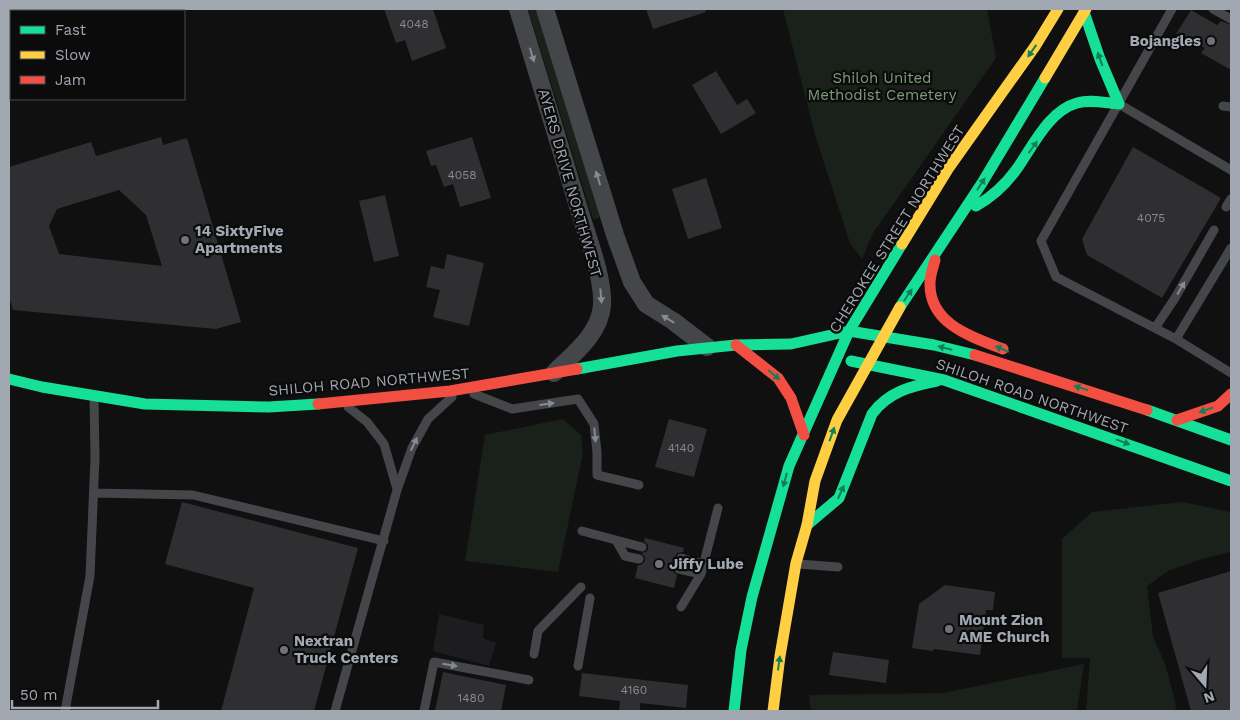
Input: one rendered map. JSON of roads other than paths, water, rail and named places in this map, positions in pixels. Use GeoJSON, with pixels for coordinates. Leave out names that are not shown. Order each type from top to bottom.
{"type":"FeatureCollection","features":[{"type":"Feature","properties":{"kind":"main road","name":"CHEROKEE STREET NORTHWEST"},"geometry":{"type":"LineString","coordinates":[[734,711],[741,650],[752,597],[788,466],[804,436],[849,330],[948,169],[1036,45],[1058,9]]}},
{"type":"Feature","properties":{"kind":"main road"},"geometry":{"type":"LineString","coordinates":[[960,215],[987,200],[1019,166],[1054,117],[1066,106],[1077,102],[1119,104],[1100,59],[1085,10]]}},
{"type":"Feature","properties":{"kind":"main road"},"geometry":{"type":"LineString","coordinates":[[773,711],[780,656],[796,563],[807,525],[815,481],[837,420],[882,336],[982,183],[1085,10]]}},
{"type":"Feature","properties":{"kind":"main road"},"geometry":{"type":"LineString","coordinates":[[936,254],[930,285],[932,296],[949,325],[1018,356],[1042,375]]}},
{"type":"Feature","properties":{"kind":"main road","name":"SHILOH ROAD NORTHWEST"},"geometry":{"type":"LineString","coordinates":[[9,379],[145,404],[245,407],[341,403],[461,390],[652,355],[707,347],[791,344],[849,330],[934,345],[992,360],[1177,420],[1231,440]]}},
{"type":"Feature","properties":{"kind":"main road","name":"SHILOH ROAD NORTHWEST"},"geometry":{"type":"LineString","coordinates":[[791,344],[837,358],[944,380],[1231,481]]}},
{"type":"Feature","properties":{"kind":"main road"},"geometry":{"type":"LineString","coordinates":[[736,345],[778,378],[794,402],[804,436]]}},
{"type":"Feature","properties":{"kind":"main road"},"geometry":{"type":"LineString","coordinates":[[807,525],[839,498],[872,414],[878,405],[888,397],[907,387],[944,380]]}},
{"type":"Feature","properties":{"kind":"main road"},"geometry":{"type":"LineString","coordinates":[[1177,420],[1218,406],[1231,394]]}},
{"type":"Feature","properties":{"kind":"street","name":"AYERS DRIVE NORTHWEST"},"geometry":{"type":"LineString","coordinates":[[518,9],[589,243],[601,291],[602,306],[598,323],[592,334],[554,373]]}},
{"type":"Feature","properties":{"kind":"street","name":"AYERS DRIVE NORTHWEST"},"geometry":{"type":"LineString","coordinates":[[545,9],[632,282],[646,304],[673,321],[707,347]]}},
{"type":"Feature","properties":{"kind":"lane"},"geometry":{"type":"LineString","coordinates":[[1172,9],[1041,241],[1056,277],[1155,328],[1231,373]]}},
{"type":"Feature","properties":{"kind":"lane"},"geometry":{"type":"LineString","coordinates":[[1213,9],[1231,19]]}},
{"type":"Feature","properties":{"kind":"lane"},"geometry":{"type":"LineString","coordinates":[[1119,104],[1231,170]]}},
{"type":"Feature","properties":{"kind":"lane"},"geometry":{"type":"LineString","coordinates":[[1155,328],[1175,298],[1214,230]]}},
{"type":"Feature","properties":{"kind":"lane"},"geometry":{"type":"LineString","coordinates":[[1176,340],[1231,248]]}},
{"type":"Feature","properties":{"kind":"lane"},"geometry":{"type":"LineString","coordinates":[[335,711],[397,490],[412,448],[428,419],[461,390],[512,408],[578,399],[594,424],[597,476],[639,485]]}},
{"type":"Feature","properties":{"kind":"lane"},"geometry":{"type":"LineString","coordinates":[[65,711],[90,576],[94,493],[94,396]]}},
{"type":"Feature","properties":{"kind":"lane"},"geometry":{"type":"LineString","coordinates":[[341,403],[367,422],[384,444],[397,490]]}},
{"type":"Feature","properties":{"kind":"lane"},"geometry":{"type":"LineString","coordinates":[[94,493],[193,495],[384,541]]}},
{"type":"Feature","properties":{"kind":"lane"},"geometry":{"type":"LineString","coordinates":[[681,607],[701,574],[718,508]]}},
{"type":"Feature","properties":{"kind":"lane"},"geometry":{"type":"LineString","coordinates":[[582,531],[642,547]]}},
{"type":"Feature","properties":{"kind":"lane"},"geometry":{"type":"LineString","coordinates":[[616,540],[625,556],[640,559]]}},
{"type":"Feature","properties":{"kind":"lane"},"geometry":{"type":"LineString","coordinates":[[681,558],[703,564]]}},
{"type":"Feature","properties":{"kind":"lane"},"geometry":{"type":"LineString","coordinates":[[796,563],[838,567]]}},
{"type":"Feature","properties":{"kind":"lane"},"geometry":{"type":"LineString","coordinates":[[678,569],[701,574]]}},
{"type":"Feature","properties":{"kind":"lane"},"geometry":{"type":"LineString","coordinates":[[534,654],[538,631],[581,587]]}},
{"type":"Feature","properties":{"kind":"lane"},"geometry":{"type":"LineString","coordinates":[[578,666],[590,598]]}},
{"type":"Feature","properties":{"kind":"lane"},"geometry":{"type":"LineString","coordinates":[[424,711],[434,662],[529,680]]}},
{"type":"Feature","properties":{"kind":"place","name":"Bojangles"},"geometry":{"type":"Point","coordinates":[1211,41]}},
{"type":"Feature","properties":{"kind":"place","name":"14 SixtyFive Apartments"},"geometry":{"type":"Point","coordinates":[185,240]}},
{"type":"Feature","properties":{"kind":"place","name":"Jiffy Lube"},"geometry":{"type":"Point","coordinates":[659,564]}},
{"type":"Feature","properties":{"kind":"place","name":"Mount Zion AME Church"},"geometry":{"type":"Point","coordinates":[949,629]}},
{"type":"Feature","properties":{"kind":"place","name":"Nextran Truck Centers"},"geometry":{"type":"Point","coordinates":[284,650]}},
{"type":"Feature","properties":{"kind":"park label","name":"Shiloh United Methodist Cemetery"},"geometry":{"type":"Point","coordinates":[882,86]}}]}
